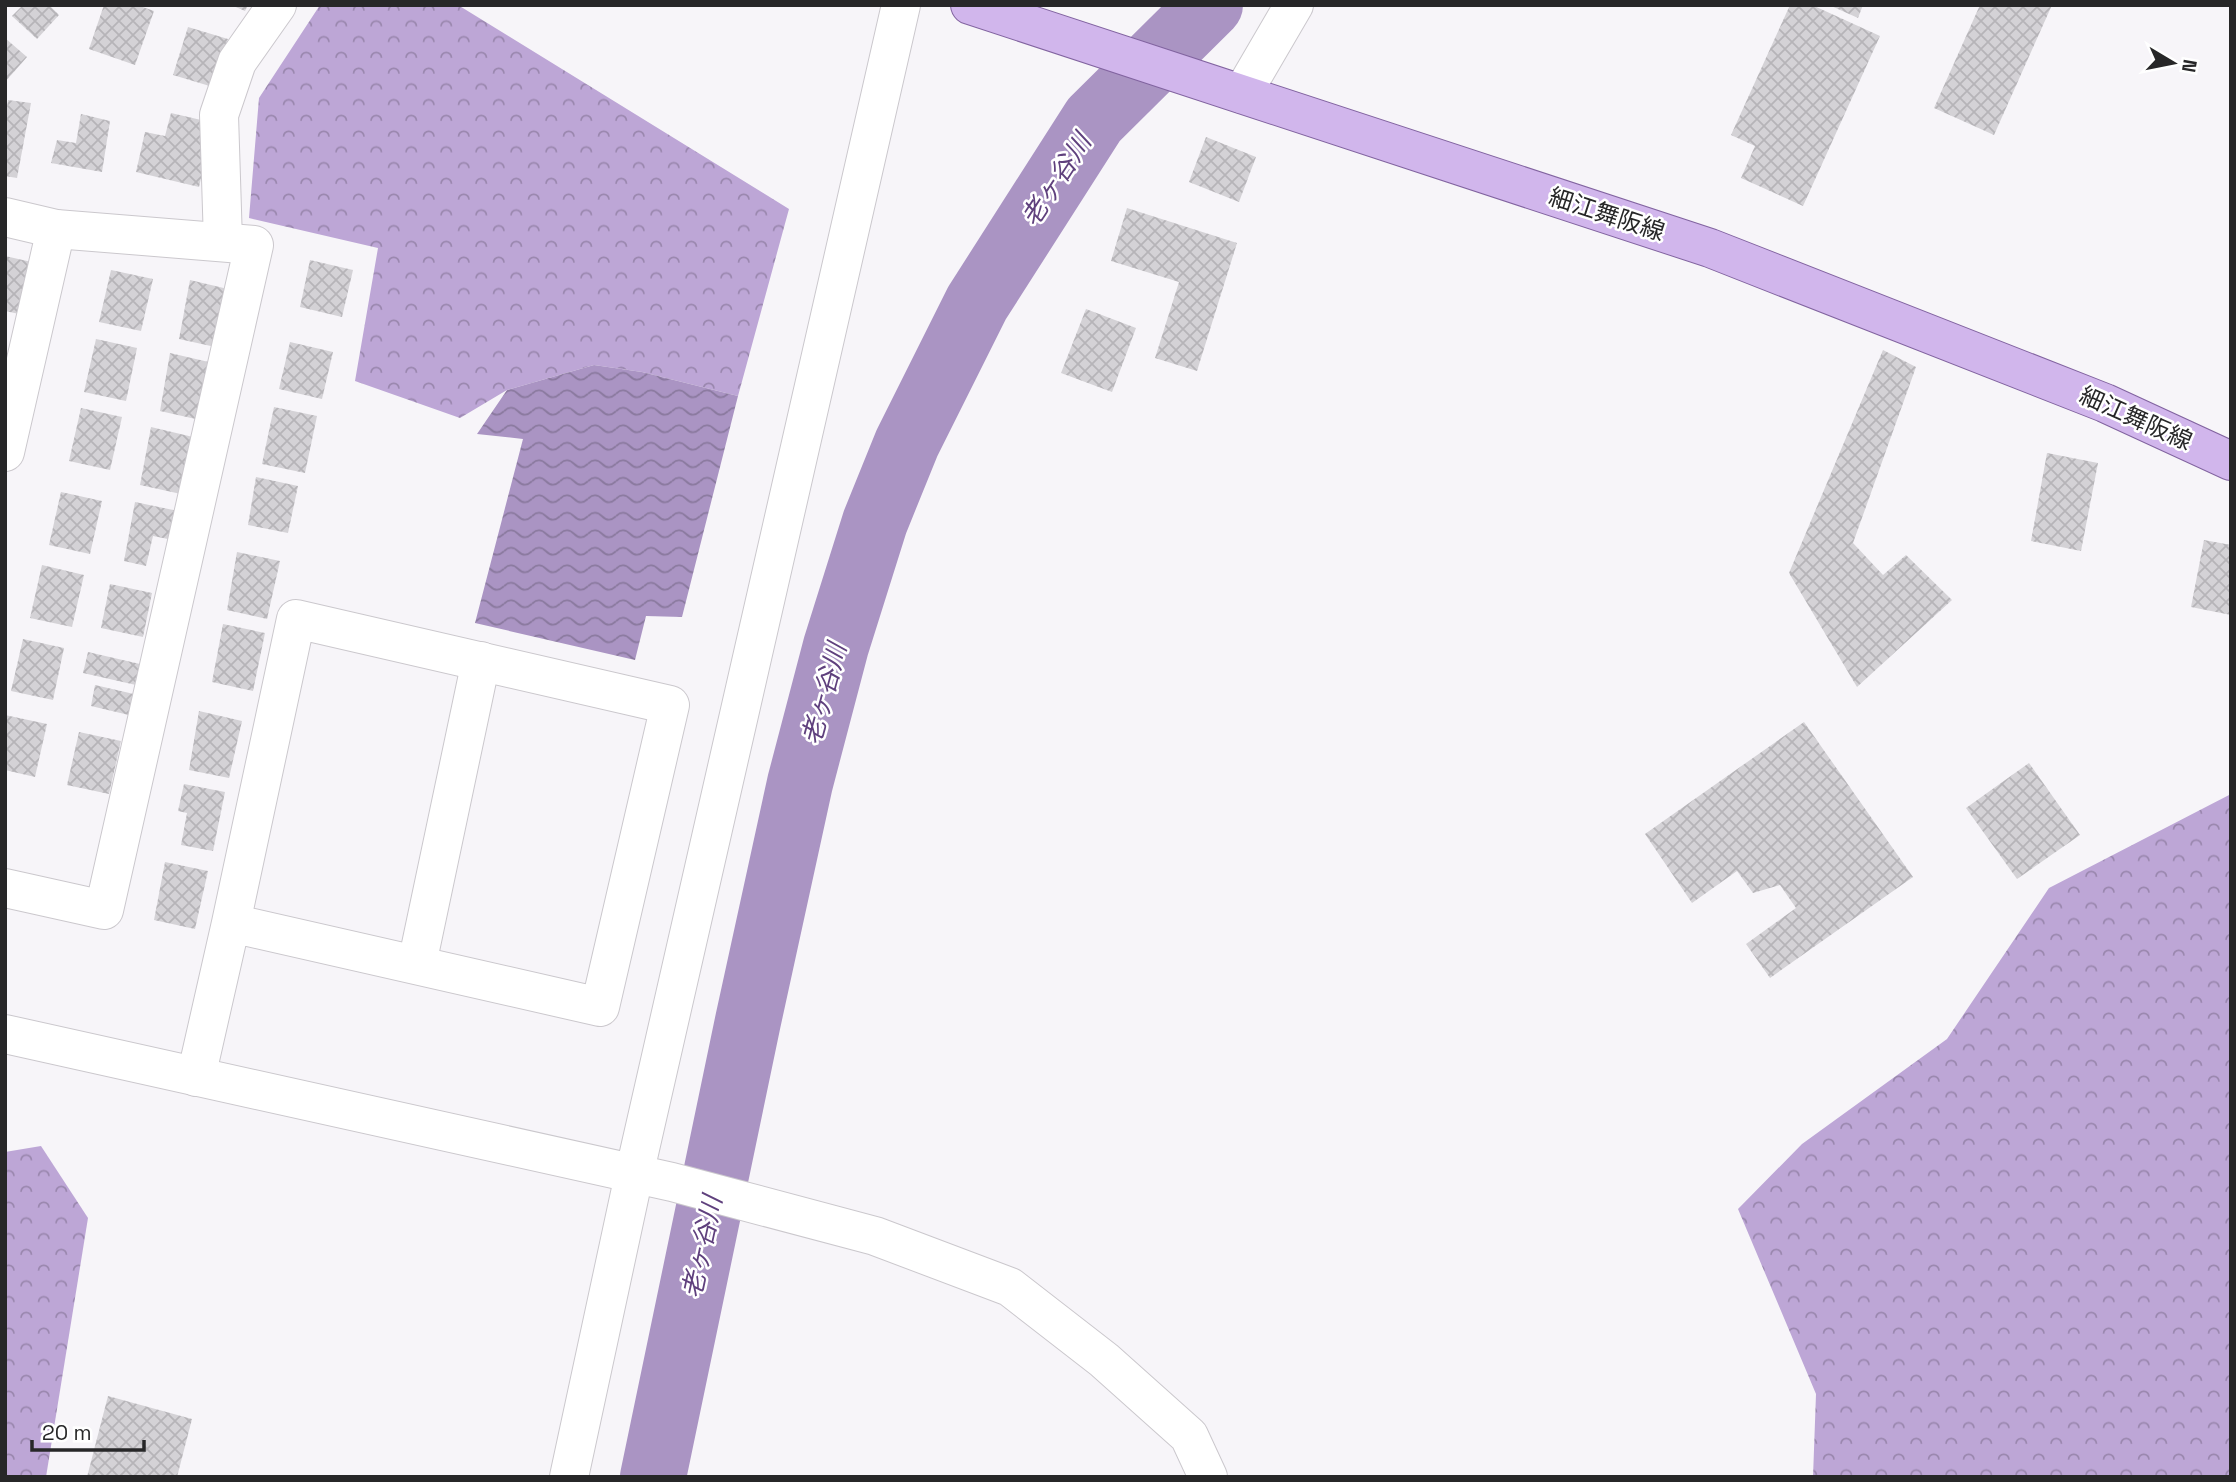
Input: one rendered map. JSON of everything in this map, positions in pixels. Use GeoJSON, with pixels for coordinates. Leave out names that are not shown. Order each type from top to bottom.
{"type":"FeatureCollection","features":[{"type":"Feature","properties":{"kind":"main road","name":"細江舞阪線"},"geometry":{"type":"LineString","coordinates":[[970,5],[1710,248],[2105,403],[2231,461]]}},
{"type":"Feature","properties":{"kind":"street"},"geometry":{"type":"LineString","coordinates":[[223,242],[219,115],[237,62],[276,5]]}},
{"type":"Feature","properties":{"kind":"street"},"geometry":{"type":"LineString","coordinates":[[569,1477],[634,1175],[901,5]]}},
{"type":"Feature","properties":{"kind":"street"},"geometry":{"type":"LineString","coordinates":[[1242,94],[1294,5]]}},
{"type":"Feature","properties":{"kind":"street"},"geometry":{"type":"LineString","coordinates":[[5,217],[56,229],[254,245],[104,910],[5,888]]}},
{"type":"Feature","properties":{"kind":"street"},"geometry":{"type":"LineString","coordinates":[[5,452],[56,229]]}},
{"type":"Feature","properties":{"kind":"street"},"geometry":{"type":"LineString","coordinates":[[195,1077],[232,923],[296,619],[670,705],[600,1007],[232,923]]}},
{"type":"Feature","properties":{"kind":"street"},"geometry":{"type":"LineString","coordinates":[[417,964],[481,661]]}},
{"type":"Feature","properties":{"kind":"street"},"geometry":{"type":"LineString","coordinates":[[5,1034],[672,1182],[875,1236],[1010,1287],[1104,1360],[1189,1436],[1208,1477]]}},
{"type":"Feature","properties":{"kind":"green space"},"geometry":{"type":"Polygon","coordinates":[[[320,5],[458,5],[789,209],[738,396],[642,372],[594,365],[507,390],[460,418],[355,381],[378,248],[249,218],[259,98],[320,5]]]}},
{"type":"Feature","properties":{"kind":"green space"},"geometry":{"type":"Polygon","coordinates":[[[2231,794],[2231,1477],[1813,1477],[1816,1394],[1738,1209],[1802,1144],[1947,1039],[2049,888],[2231,794]]]}},
{"type":"Feature","properties":{"kind":"green space"},"geometry":{"type":"Polygon","coordinates":[[[41,1146],[88,1218],[46,1477],[5,1477],[5,1152],[41,1146]]]}},
{"type":"Feature","properties":{"kind":"water"},"geometry":{"type":"Polygon","coordinates":[[[594,365],[642,372],[738,396],[682,617],[646,616],[635,660],[475,623],[523,439],[477,434],[507,390],[594,365]]]}},
{"type":"Feature","properties":{"kind":"building"},"geometry":{"type":"Polygon","coordinates":[[[23,5],[49,5],[59,15],[37,39],[12,16],[23,5]]]}},
{"type":"Feature","properties":{"kind":"building"},"geometry":{"type":"Polygon","coordinates":[[[104,5],[137,5],[154,11],[135,65],[89,49],[104,5]]]}},
{"type":"Feature","properties":{"kind":"building"},"geometry":{"type":"Polygon","coordinates":[[[231,5],[248,5],[245,11],[231,5]]]}},
{"type":"Feature","properties":{"kind":"building"},"geometry":{"type":"Polygon","coordinates":[[[1790,5],[1812,5],[1880,36],[1803,206],[1741,178],[1755,146],[1731,135],[1790,5]]]}},
{"type":"Feature","properties":{"kind":"building"},"geometry":{"type":"Polygon","coordinates":[[[1829,5],[1863,5],[1858,18],[1829,5]]]}},
{"type":"Feature","properties":{"kind":"building"},"geometry":{"type":"Polygon","coordinates":[[[1980,5],[2052,5],[1994,135],[1934,108],[1980,5]]]}},
{"type":"Feature","properties":{"kind":"building"},"geometry":{"type":"Polygon","coordinates":[[[188,27],[228,39],[213,87],[173,75],[188,27]]]}},
{"type":"Feature","properties":{"kind":"building"},"geometry":{"type":"Polygon","coordinates":[[[5,38],[27,57],[5,82],[5,38]]]}},
{"type":"Feature","properties":{"kind":"building"},"geometry":{"type":"Polygon","coordinates":[[[8,100],[31,103],[17,178],[5,176],[5,120],[8,100]]]}},
{"type":"Feature","properties":{"kind":"building"},"geometry":{"type":"Polygon","coordinates":[[[171,113],[214,123],[199,187],[136,172],[145,132],[165,136],[171,113]]]}},
{"type":"Feature","properties":{"kind":"building"},"geometry":{"type":"Polygon","coordinates":[[[81,114],[110,121],[102,172],[51,163],[57,140],[76,143],[81,114]]]}},
{"type":"Feature","properties":{"kind":"building"},"geometry":{"type":"Polygon","coordinates":[[[1206,137],[1256,157],[1239,202],[1189,182],[1206,137]]]}},
{"type":"Feature","properties":{"kind":"building"},"geometry":{"type":"Polygon","coordinates":[[[1127,208],[1237,243],[1197,371],[1155,358],[1179,282],[1111,261],[1127,208]]]}},
{"type":"Feature","properties":{"kind":"building"},"geometry":{"type":"Polygon","coordinates":[[[5,256],[36,263],[24,315],[5,311],[5,256]]]}},
{"type":"Feature","properties":{"kind":"building"},"geometry":{"type":"Polygon","coordinates":[[[310,260],[353,270],[342,317],[300,307],[310,260]]]}},
{"type":"Feature","properties":{"kind":"building"},"geometry":{"type":"Polygon","coordinates":[[[111,270],[153,279],[141,331],[99,322],[111,270]]]}},
{"type":"Feature","properties":{"kind":"building"},"geometry":{"type":"Polygon","coordinates":[[[190,280],[232,290],[220,348],[179,339],[190,280]]]}},
{"type":"Feature","properties":{"kind":"building"},"geometry":{"type":"Polygon","coordinates":[[[1086,309],[1136,328],[1112,392],[1061,373],[1086,309]]]}},
{"type":"Feature","properties":{"kind":"building"},"geometry":{"type":"Polygon","coordinates":[[[96,339],[137,348],[126,401],[84,392],[96,339]]]}},
{"type":"Feature","properties":{"kind":"building"},"geometry":{"type":"Polygon","coordinates":[[[290,342],[333,352],[322,399],[279,389],[290,342]]]}},
{"type":"Feature","properties":{"kind":"building"},"geometry":{"type":"Polygon","coordinates":[[[1883,350],[1916,367],[1853,543],[1883,575],[1906,555],[1952,600],[1857,687],[1789,573],[1883,350]]]}},
{"type":"Feature","properties":{"kind":"building"},"geometry":{"type":"Polygon","coordinates":[[[170,353],[213,363],[200,420],[160,411],[170,353]]]}},
{"type":"Feature","properties":{"kind":"building"},"geometry":{"type":"Polygon","coordinates":[[[274,407],[317,416],[305,473],[262,464],[274,407]]]}},
{"type":"Feature","properties":{"kind":"building"},"geometry":{"type":"Polygon","coordinates":[[[81,408],[122,417],[110,470],[69,461],[81,408]]]}},
{"type":"Feature","properties":{"kind":"building"},"geometry":{"type":"Polygon","coordinates":[[[151,427],[193,437],[181,494],[140,485],[151,427]]]}},
{"type":"Feature","properties":{"kind":"building"},"geometry":{"type":"Polygon","coordinates":[[[2047,453],[2098,463],[2081,551],[2031,541],[2047,453]]]}},
{"type":"Feature","properties":{"kind":"building"},"geometry":{"type":"Polygon","coordinates":[[[256,477],[298,486],[288,533],[248,525],[256,477]]]}},
{"type":"Feature","properties":{"kind":"building"},"geometry":{"type":"Polygon","coordinates":[[[61,492],[102,501],[90,554],[49,545],[61,492]]]}},
{"type":"Feature","properties":{"kind":"building"},"geometry":{"type":"Polygon","coordinates":[[[135,502],[178,511],[173,540],[153,536],[146,566],[124,561],[135,502]]]}},
{"type":"Feature","properties":{"kind":"building"},"geometry":{"type":"Polygon","coordinates":[[[2204,540],[2231,545],[2231,615],[2191,607],[2204,540]]]}},
{"type":"Feature","properties":{"kind":"building"},"geometry":{"type":"Polygon","coordinates":[[[237,552],[280,561],[267,619],[227,610],[237,552]]]}},
{"type":"Feature","properties":{"kind":"building"},"geometry":{"type":"Polygon","coordinates":[[[42,565],[84,575],[72,627],[30,618],[42,565]]]}},
{"type":"Feature","properties":{"kind":"building"},"geometry":{"type":"Polygon","coordinates":[[[110,584],[152,593],[143,637],[101,628],[110,584]]]}},
{"type":"Feature","properties":{"kind":"building"},"geometry":{"type":"Polygon","coordinates":[[[223,624],[265,633],[253,691],[212,682],[223,624]]]}},
{"type":"Feature","properties":{"kind":"building"},"geometry":{"type":"Polygon","coordinates":[[[23,639],[64,648],[53,700],[11,691],[23,639]]]}},
{"type":"Feature","properties":{"kind":"building"},"geometry":{"type":"Polygon","coordinates":[[[88,652],[140,664],[136,685],[83,673],[88,652]]]}},
{"type":"Feature","properties":{"kind":"building"},"geometry":{"type":"Polygon","coordinates":[[[95,685],[138,695],[133,716],[91,706],[95,685]]]}},
{"type":"Feature","properties":{"kind":"building"},"geometry":{"type":"Polygon","coordinates":[[[199,711],[242,721],[229,778],[189,770],[199,711]]]}},
{"type":"Feature","properties":{"kind":"building"},"geometry":{"type":"Polygon","coordinates":[[[5,715],[47,724],[35,777],[5,770],[5,715]]]}},
{"type":"Feature","properties":{"kind":"building"},"geometry":{"type":"Polygon","coordinates":[[[1804,722],[1913,877],[1770,978],[1746,944],[1796,908],[1780,885],[1753,893],[1737,871],[1692,903],[1645,834],[1804,722]]]}},
{"type":"Feature","properties":{"kind":"building"},"geometry":{"type":"Polygon","coordinates":[[[79,732],[121,741],[109,794],[67,785],[79,732]]]}},
{"type":"Feature","properties":{"kind":"building"},"geometry":{"type":"Polygon","coordinates":[[[2029,763],[2080,835],[2017,879],[1966,808],[2029,763]]]}},
{"type":"Feature","properties":{"kind":"building"},"geometry":{"type":"Polygon","coordinates":[[[184,784],[225,792],[213,851],[181,845],[187,813],[178,811],[184,784]]]}},
{"type":"Feature","properties":{"kind":"building"},"geometry":{"type":"Polygon","coordinates":[[[165,862],[208,871],[195,929],[154,920],[165,862]]]}},
{"type":"Feature","properties":{"kind":"building"},"geometry":{"type":"Polygon","coordinates":[[[108,1396],[192,1419],[177,1477],[87,1477],[108,1396]]]}},
{"type":"Feature","properties":{"kind":"waterway","name":"老ヶ谷川"},"geometry":{"type":"LineString","coordinates":[[653,1477],[800,783],[836,646],[875,522],[907,443],[977,303],[1094,120],[1210,5]]}}]}
